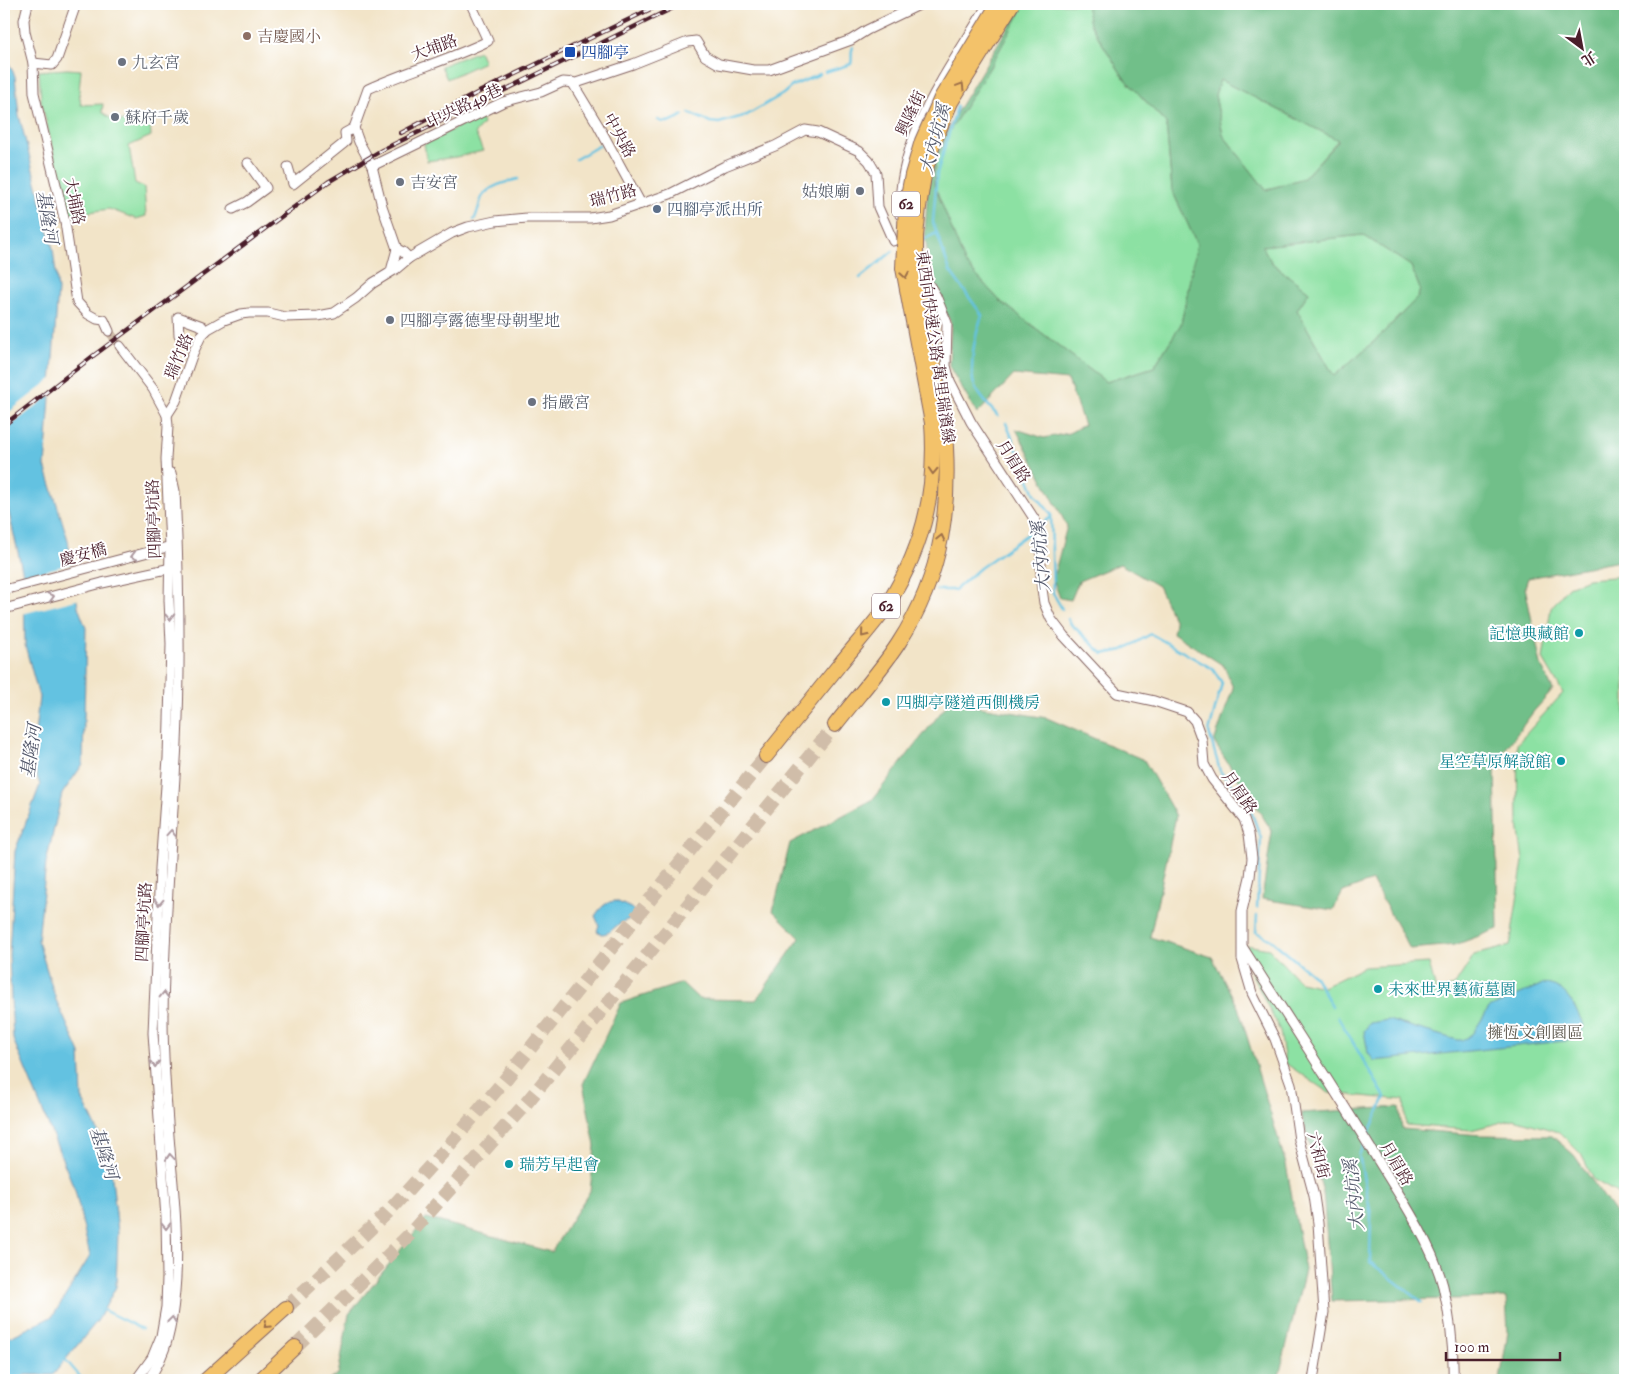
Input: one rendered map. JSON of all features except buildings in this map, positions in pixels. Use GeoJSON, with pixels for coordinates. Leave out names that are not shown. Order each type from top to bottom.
{"type":"FeatureCollection","features":[{"type":"Feature","properties":{"kind":"highway","name":"東西向快速公路 萬里瑞濱線"},"geometry":{"type":"LineString","coordinates":[[835,725],[899,643],[916,613],[928,585],[944,527],[948,487],[947,455],[903,268],[906,206],[912,175],[922,141],[941,98],[998,4]]}},
{"type":"Feature","properties":{"kind":"highway","name":"東西向快速公路 萬里瑞濱線"},"geometry":{"type":"LineString","coordinates":[[766,756],[880,615],[910,563],[920,537],[928,508],[938,422],[916,266],[918,207],[933,144],[951,102],[1012,4]]}},
{"type":"Feature","properties":{"kind":"highway"},"geometry":{"type":"LineString","coordinates":[[206,1380],[286,1308]]}},
{"type":"Feature","properties":{"kind":"highway"},"geometry":{"type":"LineString","coordinates":[[260,1380],[295,1347]]}},
{"type":"Feature","properties":{"kind":"street","name":"大埔路"},"geometry":{"type":"LineString","coordinates":[[28,4],[24,26],[33,63],[35,100],[65,222],[77,302],[88,314],[104,320],[109,331]]}},
{"type":"Feature","properties":{"kind":"street"},"geometry":{"type":"LineString","coordinates":[[33,63],[52,65],[56,59],[76,4]]}},
{"type":"Feature","properties":{"kind":"street","name":"大埔路"},"geometry":{"type":"LineString","coordinates":[[354,128],[368,88],[448,59],[488,41],[471,4]]}},
{"type":"Feature","properties":{"kind":"street","name":"中央路49巷"},"geometry":{"type":"LineString","coordinates":[[370,162],[504,102],[541,92],[563,82],[576,83],[634,64],[688,42],[696,41],[705,56],[719,64],[752,70],[769,70],[851,40],[920,4]]}},
{"type":"Feature","properties":{"kind":"street","name":"興隆街"},"geometry":{"type":"LineString","coordinates":[[818,132],[860,151],[869,160],[876,173],[878,207],[896,245],[899,197],[903,171],[917,127],[988,4]]}},
{"type":"Feature","properties":{"kind":"street","name":"中央路"},"geometry":{"type":"LineString","coordinates":[[572,82],[641,204]]}},
{"type":"Feature","properties":{"kind":"street"},"geometry":{"type":"LineString","coordinates":[[288,167],[293,184],[343,144],[346,141],[346,133],[354,128],[358,142],[370,162],[382,206],[397,249],[391,271]]}},
{"type":"Feature","properties":{"kind":"street","name":"瑞竹路"},"geometry":{"type":"LineString","coordinates":[[166,415],[176,401],[201,336],[208,329],[224,320],[245,313],[268,313],[285,317],[318,316],[334,313],[409,258],[452,233],[468,227],[495,221],[527,218],[590,218],[609,215],[670,194],[725,166],[775,146],[804,130],[818,132]]}},
{"type":"Feature","properties":{"kind":"street"},"geometry":{"type":"LineString","coordinates":[[233,209],[248,202],[266,188],[248,164]]}},
{"type":"Feature","properties":{"kind":"street"},"geometry":{"type":"LineString","coordinates":[[397,249],[404,252],[409,258]]}},
{"type":"Feature","properties":{"kind":"street","name":"月眉路"},"geometry":{"type":"LineString","coordinates":[[926,280],[936,296],[947,323],[946,366],[950,381],[971,422],[1036,520],[1041,537],[1041,582],[1044,603],[1051,619],[1064,636],[1117,693],[1154,701],[1187,712],[1195,721],[1202,740],[1204,764],[1212,779],[1244,818],[1249,834],[1252,858],[1250,877],[1242,911],[1241,946],[1349,1113],[1412,1218],[1433,1261],[1442,1286],[1449,1320],[1453,1380]]}},
{"type":"Feature","properties":{"kind":"street"},"geometry":{"type":"LineString","coordinates":[[179,335],[178,316],[202,326]]}},
{"type":"Feature","properties":{"kind":"street"},"geometry":{"type":"LineString","coordinates":[[120,346],[153,389],[166,415]]}},
{"type":"Feature","properties":{"kind":"street","name":"四腳亭坑路"},"geometry":{"type":"LineString","coordinates":[[148,1380],[157,1367],[171,1331],[176,1289],[176,1234],[163,1060],[168,887],[177,741],[179,662],[174,545],[166,459],[168,426],[166,415]]}},
{"type":"Feature","properties":{"kind":"street","name":"慶安橋"},"geometry":{"type":"LineString","coordinates":[[4,590],[174,545]]}},
{"type":"Feature","properties":{"kind":"street","name":"四腳亭坑路"},"geometry":{"type":"LineString","coordinates":[[136,1380],[152,1358],[161,1336],[166,1307],[166,1218],[153,1033],[159,886],[168,758],[171,644],[169,600],[174,567]]}},
{"type":"Feature","properties":{"kind":"street","name":"慶安橋"},"geometry":{"type":"LineString","coordinates":[[4,609],[102,583],[174,567]]}},
{"type":"Feature","properties":{"kind":"street","name":"六和街"},"geometry":{"type":"LineString","coordinates":[[1241,946],[1242,959],[1252,993],[1275,1039],[1291,1084],[1298,1140],[1314,1196],[1324,1302],[1313,1380]]}},
{"type":"Feature","properties":{"kind":"green space"},"geometry":{"type":"Polygon","coordinates":[[[1022,4],[1025,4],[990,67],[952,127],[935,162],[934,184],[965,263],[999,300],[1106,382],[1154,367],[1181,324],[1197,244],[1172,190],[1166,123],[1124,78],[1090,24],[1086,4],[1625,4],[1625,560],[1528,578],[1525,587],[1541,665],[1553,690],[1534,711],[1495,763],[1498,929],[1455,945],[1410,949],[1372,881],[1343,892],[1333,910],[1262,899],[1272,831],[1214,742],[1233,688],[1224,666],[1173,633],[1175,622],[1158,586],[1120,564],[1079,581],[1071,600],[1060,598],[1053,579],[1067,526],[1016,429],[1044,438],[1069,433],[1084,425],[1068,380],[1014,375],[977,414],[949,366],[951,323],[930,280],[925,231],[928,187],[933,159],[954,117],[1022,4]],[[1220,80],[1215,95],[1223,135],[1266,190],[1304,178],[1338,141],[1338,140],[1220,80]],[[1363,235],[1262,246],[1272,263],[1309,292],[1297,310],[1334,376],[1379,337],[1418,297],[1420,289],[1411,266],[1363,235]]]}},
{"type":"Feature","properties":{"kind":"green space"},"geometry":{"type":"Polygon","coordinates":[[[1025,4],[1086,4],[1090,24],[1124,78],[1166,123],[1172,190],[1197,244],[1181,324],[1154,367],[1106,382],[999,300],[965,263],[934,184],[935,162],[952,127],[990,67],[1025,4]]]}},
{"type":"Feature","properties":{"kind":"green space"},"geometry":{"type":"Polygon","coordinates":[[[479,51],[484,62],[447,79],[441,66],[479,51]]]}},
{"type":"Feature","properties":{"kind":"green space"},"geometry":{"type":"Polygon","coordinates":[[[81,70],[79,91],[81,105],[103,104],[102,112],[114,121],[150,121],[151,136],[129,146],[135,183],[144,187],[146,216],[136,219],[109,209],[69,215],[41,101],[39,71],[81,70]]]}},
{"type":"Feature","properties":{"kind":"green space"},"geometry":{"type":"Polygon","coordinates":[[[1220,80],[1338,140],[1304,178],[1266,190],[1223,135],[1215,95],[1220,80]]]}},
{"type":"Feature","properties":{"kind":"green space"},"geometry":{"type":"Polygon","coordinates":[[[480,116],[483,124],[475,133],[483,151],[427,161],[424,144],[480,116]]]}},
{"type":"Feature","properties":{"kind":"green space"},"geometry":{"type":"Polygon","coordinates":[[[1363,235],[1411,266],[1420,289],[1418,297],[1379,337],[1334,376],[1297,310],[1309,292],[1272,263],[1262,246],[1363,235]]]}},
{"type":"Feature","properties":{"kind":"green space","name":"擁恆文創園區"},"geometry":{"type":"Polygon","coordinates":[[[1625,576],[1625,1206],[1617,1193],[1594,1180],[1581,1154],[1559,1132],[1514,1119],[1471,1130],[1406,1125],[1404,1100],[1329,1093],[1285,1063],[1280,1031],[1252,974],[1246,945],[1269,949],[1300,982],[1323,987],[1364,967],[1429,963],[1436,991],[1454,986],[1474,955],[1510,946],[1523,861],[1518,824],[1517,744],[1563,693],[1543,659],[1551,608],[1568,587],[1588,579],[1625,576]]]}},
{"type":"Feature","properties":{"kind":"green space"},"geometry":{"type":"Polygon","coordinates":[[[949,702],[1047,718],[1144,760],[1176,816],[1150,937],[1212,957],[1238,1007],[1286,1164],[1305,1270],[1278,1380],[329,1380],[338,1375],[349,1314],[426,1218],[551,1252],[590,1191],[595,1146],[583,1084],[621,1003],[682,983],[699,999],[756,1000],[800,938],[773,911],[790,843],[872,800],[949,702]]]}},
{"type":"Feature","properties":{"kind":"green space"},"geometry":{"type":"Polygon","coordinates":[[[1399,1107],[1402,1129],[1481,1135],[1552,1136],[1574,1155],[1625,1227],[1625,1380],[1500,1380],[1508,1332],[1506,1298],[1332,1301],[1323,1192],[1301,1113],[1399,1107]]]}},
{"type":"Feature","properties":{"kind":"water"},"geometry":{"type":"Polygon","coordinates":[[[4,4],[8,4],[10,11],[4,31],[4,4]]]}},
{"type":"Feature","properties":{"kind":"water","name":"基隆河"},"geometry":{"type":"Polygon","coordinates":[[[4,53],[15,76],[19,115],[53,249],[58,290],[45,466],[68,540],[78,607],[86,628],[83,764],[62,794],[46,863],[38,941],[56,1000],[80,1053],[82,1098],[97,1129],[111,1169],[118,1232],[116,1287],[98,1320],[53,1375],[25,1375],[12,1380],[4,1380],[4,1340],[53,1316],[90,1256],[75,1190],[13,1039],[9,955],[15,851],[40,785],[32,761],[39,697],[25,645],[24,578],[4,492],[4,53]]]}},
{"type":"Feature","properties":{"kind":"water"},"geometry":{"type":"Polygon","coordinates":[[[616,901],[631,908],[637,914],[609,932],[601,934],[597,931],[599,925],[595,916],[609,902],[616,901]]]}},
{"type":"Feature","properties":{"kind":"water"},"geometry":{"type":"Polygon","coordinates":[[[1543,984],[1551,985],[1564,992],[1573,1004],[1584,1025],[1581,1035],[1574,1040],[1374,1061],[1368,1053],[1364,1031],[1370,1023],[1388,1020],[1457,1040],[1464,1040],[1473,1033],[1489,1008],[1543,984]]]}},
{"type":"Feature","properties":{"kind":"pier"},"geometry":{"type":"Polygon","coordinates":[[[54,377],[53,393],[4,431],[4,416],[54,377]]]}},
{"type":"Feature","properties":{"kind":"pier"},"geometry":{"type":"Polygon","coordinates":[[[74,563],[80,599],[22,614],[21,577],[74,563]]]}},
{"type":"Feature","properties":{"kind":"waterway"},"geometry":{"type":"LineString","coordinates":[[825,72],[851,64],[853,47]]}},
{"type":"Feature","properties":{"kind":"waterway"},"geometry":{"type":"LineString","coordinates":[[689,113],[710,122],[719,123],[747,115],[783,94],[792,86],[820,74]]}},
{"type":"Feature","properties":{"kind":"waterway","name":"大內坑溪"},"geometry":{"type":"LineString","coordinates":[[957,106],[937,173],[933,222],[950,271],[982,315],[974,347],[973,381],[980,395],[998,416]]}},
{"type":"Feature","properties":{"kind":"waterway"},"geometry":{"type":"LineString","coordinates":[[658,120],[667,122],[683,115]]}},
{"type":"Feature","properties":{"kind":"waterway"},"geometry":{"type":"LineString","coordinates":[[576,159],[600,145]]}},
{"type":"Feature","properties":{"kind":"waterway"},"geometry":{"type":"LineString","coordinates":[[474,220],[485,193],[498,185],[518,179]]}},
{"type":"Feature","properties":{"kind":"waterway"},"geometry":{"type":"LineString","coordinates":[[922,240],[937,233]]}},
{"type":"Feature","properties":{"kind":"waterway"},"geometry":{"type":"LineString","coordinates":[[860,278],[893,251]]}},
{"type":"Feature","properties":{"kind":"waterway","name":"大內坑溪"},"geometry":{"type":"LineString","coordinates":[[1006,423],[1035,494],[1051,514],[1053,593],[1062,609]]}},
{"type":"Feature","properties":{"kind":"waterway"},"geometry":{"type":"LineString","coordinates":[[1043,523],[1051,517]]}},
{"type":"Feature","properties":{"kind":"waterway"},"geometry":{"type":"LineString","coordinates":[[936,590],[955,590],[980,568],[1032,531]]}},
{"type":"Feature","properties":{"kind":"waterway","name":"大內坑溪"},"geometry":{"type":"LineString","coordinates":[[1068,619],[1103,654],[1123,650],[1151,634],[1213,669],[1222,683],[1209,732],[1220,771],[1249,806],[1261,838],[1257,908]]}},
{"type":"Feature","properties":{"kind":"waterway","name":"大內坑溪"},"geometry":{"type":"LineString","coordinates":[[1257,916],[1256,932],[1271,940],[1315,977],[1332,1006]]}},
{"type":"Feature","properties":{"kind":"waterway","name":"大內坑溪"},"geometry":{"type":"LineString","coordinates":[[1338,1017],[1385,1097],[1367,1137]]}},
{"type":"Feature","properties":{"kind":"waterway","name":"大內坑溪"},"geometry":{"type":"LineString","coordinates":[[1364,1144],[1359,1155],[1371,1215],[1370,1262],[1422,1302]]}},
{"type":"Feature","properties":{"kind":"waterway"},"geometry":{"type":"LineString","coordinates":[[101,1309],[142,1329]]}},
{"type":"Feature","properties":{"kind":"waterway"},"geometry":{"type":"LineString","coordinates":[[64,1358],[83,1380]]}},
{"type":"Feature","properties":{"kind":"tunnel"},"geometry":{"type":"LineString","coordinates":[[109,331],[120,346]]}},
{"type":"Feature","properties":{"kind":"tunnel"},"geometry":{"type":"LineString","coordinates":[[295,1347],[409,1235],[528,1101],[835,725]]}},
{"type":"Feature","properties":{"kind":"tunnel"},"geometry":{"type":"LineString","coordinates":[[286,1308],[387,1213],[444,1151],[504,1081],[766,756]]}},
{"type":"Feature","properties":{"kind":"railway"},"geometry":{"type":"LineString","coordinates":[[401,133],[481,91],[661,4]]}},
{"type":"Feature","properties":{"kind":"railway"},"geometry":{"type":"LineString","coordinates":[[4,425],[93,356],[328,182],[382,150],[681,4]]}},
{"type":"Feature","properties":{"kind":"place","name":"吉慶國小"},"geometry":{"type":"Point","coordinates":[247,36]}},
{"type":"Feature","properties":{"kind":"place","name":"四腳亭"},"geometry":{"type":"Point","coordinates":[570,52]}},
{"type":"Feature","properties":{"kind":"place","name":"九玄宮"},"geometry":{"type":"Point","coordinates":[122,62]}},
{"type":"Feature","properties":{"kind":"place","name":"蘇府千歲"},"geometry":{"type":"Point","coordinates":[115,117]}},
{"type":"Feature","properties":{"kind":"place","name":"吉安宮"},"geometry":{"type":"Point","coordinates":[400,182]}},
{"type":"Feature","properties":{"kind":"place","name":"姑娘廟"},"geometry":{"type":"Point","coordinates":[860,191]}},
{"type":"Feature","properties":{"kind":"place","name":"四腳亭派出所"},"geometry":{"type":"Point","coordinates":[657,209]}},
{"type":"Feature","properties":{"kind":"place","name":"四腳亭露德聖母朝聖地"},"geometry":{"type":"Point","coordinates":[390,320]}},
{"type":"Feature","properties":{"kind":"place","name":"指嚴宮"},"geometry":{"type":"Point","coordinates":[532,402]}},
{"type":"Feature","properties":{"kind":"place","name":"記憶典藏館"},"geometry":{"type":"Point","coordinates":[1579,633]}},
{"type":"Feature","properties":{"kind":"place","name":"四脚亭隧道西側機房"},"geometry":{"type":"Point","coordinates":[886,702]}},
{"type":"Feature","properties":{"kind":"place","name":"星空草原解說館"},"geometry":{"type":"Point","coordinates":[1561,761]}},
{"type":"Feature","properties":{"kind":"place","name":"未來世界藝術墓園"},"geometry":{"type":"Point","coordinates":[1378,989]}},
{"type":"Feature","properties":{"kind":"place","name":"瑞芳早起會"},"geometry":{"type":"Point","coordinates":[509,1164]}}]}
